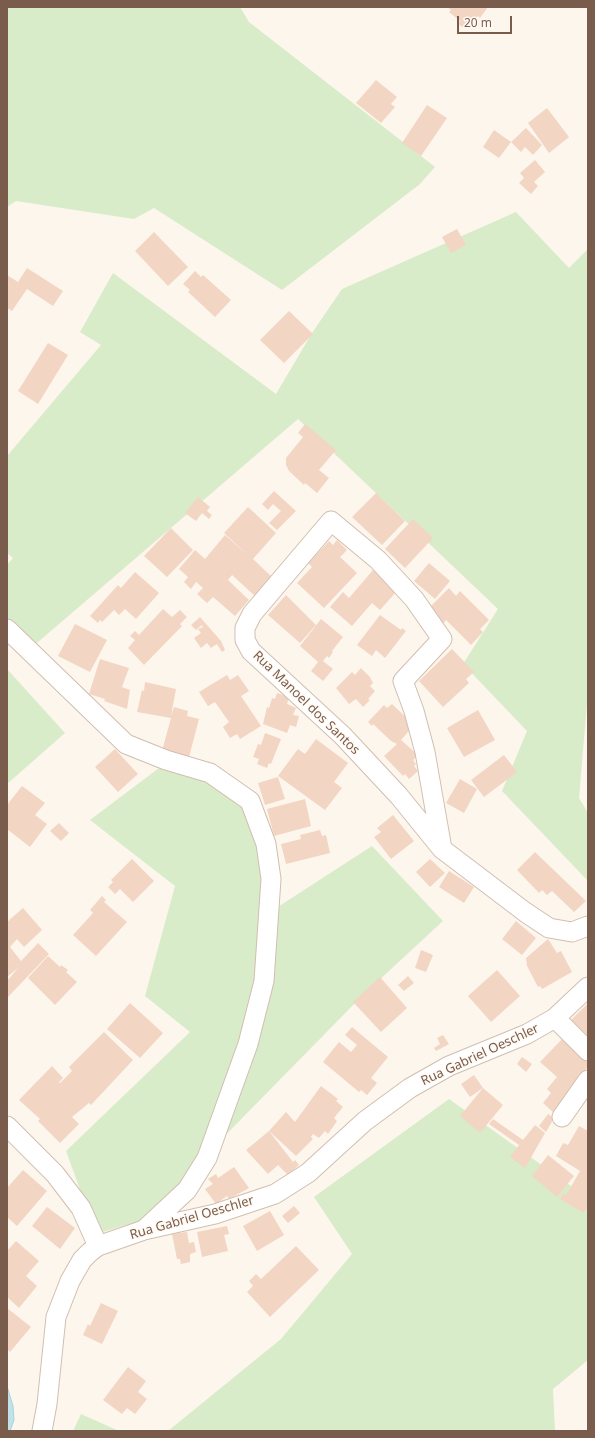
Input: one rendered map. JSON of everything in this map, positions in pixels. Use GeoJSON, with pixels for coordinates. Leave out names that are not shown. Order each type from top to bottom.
{"type":"FeatureCollection","features":[{"type":"Feature","properties":{"kind":"street","name":"Rua Manoel dos Santos"},"geometry":{"type":"LineString","coordinates":[[442,849],[425,752],[414,711],[403,681],[442,639],[414,599],[378,560],[331,521],[252,614],[245,628],[245,640],[251,651],[343,736],[399,796],[442,849],[525,912],[549,928],[572,932],[588,926]]}},
{"type":"Feature","properties":{"kind":"street"},"geometry":{"type":"LineString","coordinates":[[7,629],[126,744],[166,760],[210,773],[250,801],[266,844],[272,879],[264,981],[248,1044],[207,1158],[187,1190],[144,1230]]}},
{"type":"Feature","properties":{"kind":"street","name":"Rua Gabriel Oeschler"},"geometry":{"type":"LineString","coordinates":[[42,1431],[47,1404],[56,1318],[62,1298],[82,1260],[98,1246],[144,1230],[216,1214],[275,1194],[308,1173],[365,1122],[410,1088],[450,1066],[527,1034],[554,1018],[588,987]]}},
{"type":"Feature","properties":{"kind":"street"},"geometry":{"type":"LineString","coordinates":[[554,1018],[588,1051]]}},
{"type":"Feature","properties":{"kind":"street"},"geometry":{"type":"LineString","coordinates":[[562,1117],[588,1080]]}},
{"type":"Feature","properties":{"kind":"street"},"geometry":{"type":"LineString","coordinates":[[7,1126],[55,1174],[81,1208],[98,1246]]}},
{"type":"Feature","properties":{"kind":"green space"},"geometry":{"type":"Polygon","coordinates":[[[7,7],[240,7],[249,22],[435,167],[420,184],[282,290],[154,208],[134,219],[16,201],[7,207],[7,7]]]}},
{"type":"Feature","properties":{"kind":"green space"},"geometry":{"type":"Polygon","coordinates":[[[516,212],[569,268],[588,249],[588,692],[579,798],[588,813],[588,881],[502,791],[527,731],[463,664],[498,609],[298,419],[31,648],[7,621],[7,565],[13,558],[7,553],[7,456],[101,345],[80,332],[113,273],[276,394],[312,333],[342,289],[516,212]]]}},
{"type":"Feature","properties":{"kind":"green space"},"geometry":{"type":"Polygon","coordinates":[[[7,669],[65,733],[7,784],[7,669]]]}},
{"type":"Feature","properties":{"kind":"green space"},"geometry":{"type":"Polygon","coordinates":[[[163,765],[206,775],[246,805],[261,843],[267,914],[372,846],[443,921],[363,995],[203,1158],[178,1190],[149,1218],[99,1233],[85,1203],[66,1151],[190,1032],[145,996],[175,886],[90,820],[163,765]]]}},
{"type":"Feature","properties":{"kind":"green space"},"geometry":{"type":"Polygon","coordinates":[[[449,1099],[588,1198],[588,1360],[553,1389],[555,1431],[168,1431],[281,1339],[352,1254],[314,1197],[449,1099]]]}},
{"type":"Feature","properties":{"kind":"green space"},"geometry":{"type":"Polygon","coordinates":[[[81,1414],[119,1431],[73,1431],[81,1414]]]}},
{"type":"Feature","properties":{"kind":"water"},"geometry":{"type":"Polygon","coordinates":[[[7,1386],[13,1406],[14,1420],[10,1431],[7,1431],[7,1386]]]}},
{"type":"Feature","properties":{"kind":"building"},"geometry":{"type":"Polygon","coordinates":[[[447,7],[488,7],[480,18],[478,16],[468,27],[466,25],[464,28],[458,24],[460,21],[449,12],[451,10],[447,7]]]}},
{"type":"Feature","properties":{"kind":"building"},"geometry":{"type":"Polygon","coordinates":[[[376,80],[397,97],[391,104],[395,107],[381,123],[356,103],[376,80]]]}},
{"type":"Feature","properties":{"kind":"building"},"geometry":{"type":"Polygon","coordinates":[[[427,105],[447,118],[421,156],[402,143],[427,105]]]}},
{"type":"Feature","properties":{"kind":"building"},"geometry":{"type":"Polygon","coordinates":[[[547,108],[569,137],[549,153],[528,123],[547,108]]]}},
{"type":"Feature","properties":{"kind":"building"},"geometry":{"type":"Polygon","coordinates":[[[526,128],[542,145],[533,155],[525,147],[521,152],[511,142],[526,128]]]}},
{"type":"Feature","properties":{"kind":"building"},"geometry":{"type":"Polygon","coordinates":[[[494,130],[511,142],[499,158],[483,147],[494,130]]]}},
{"type":"Feature","properties":{"kind":"building"},"geometry":{"type":"Polygon","coordinates":[[[535,160],[545,172],[534,182],[538,186],[531,194],[519,183],[524,178],[520,173],[535,160]]]}},
{"type":"Feature","properties":{"kind":"building"},"geometry":{"type":"Polygon","coordinates":[[[457,229],[466,245],[451,253],[442,237],[457,229]]]}},
{"type":"Feature","properties":{"kind":"building"},"geometry":{"type":"Polygon","coordinates":[[[154,232],[188,267],[168,286],[135,251],[154,232]]]}},
{"type":"Feature","properties":{"kind":"building"},"geometry":{"type":"Polygon","coordinates":[[[27,268],[63,291],[53,306],[27,289],[12,311],[7,308],[7,275],[18,282],[27,268]]]}},
{"type":"Feature","properties":{"kind":"building"},"geometry":{"type":"Polygon","coordinates":[[[195,271],[201,277],[203,275],[231,300],[215,317],[188,292],[190,290],[183,284],[195,271]]]}},
{"type":"Feature","properties":{"kind":"building"},"geometry":{"type":"Polygon","coordinates":[[[289,311],[313,334],[284,363],[260,340],[289,311]]]}},
{"type":"Feature","properties":{"kind":"building"},"geometry":{"type":"Polygon","coordinates":[[[48,343],[68,355],[38,404],[18,391],[48,343]]]}},
{"type":"Feature","properties":{"kind":"building"},"geometry":{"type":"Polygon","coordinates":[[[305,424],[336,450],[319,470],[329,478],[317,493],[305,483],[304,485],[289,471],[286,465],[286,458],[303,437],[298,433],[305,424]]]}},
{"type":"Feature","properties":{"kind":"building"},"geometry":{"type":"Polygon","coordinates":[[[274,491],[296,511],[277,530],[269,523],[281,511],[273,504],[268,510],[262,504],[274,491]]]}},
{"type":"Feature","properties":{"kind":"building"},"geometry":{"type":"Polygon","coordinates":[[[376,493],[405,521],[382,545],[352,517],[376,493]]]}},
{"type":"Feature","properties":{"kind":"building"},"geometry":{"type":"Polygon","coordinates":[[[198,497],[210,507],[207,511],[212,515],[209,519],[202,513],[196,521],[185,513],[198,497]]]}},
{"type":"Feature","properties":{"kind":"building"},"geometry":{"type":"Polygon","coordinates":[[[248,507],[276,533],[253,559],[272,577],[255,596],[232,575],[228,580],[249,600],[235,616],[213,597],[207,603],[197,594],[203,588],[196,582],[191,589],[184,582],[188,577],[179,569],[195,550],[205,559],[225,535],[250,557],[224,533],[248,507]]]}},
{"type":"Feature","properties":{"kind":"building"},"geometry":{"type":"Polygon","coordinates":[[[413,519],[433,538],[405,568],[385,549],[413,519]]]}},
{"type":"Feature","properties":{"kind":"building"},"geometry":{"type":"Polygon","coordinates":[[[171,528],[193,550],[167,577],[144,556],[171,528]]]}},
{"type":"Feature","properties":{"kind":"building"},"geometry":{"type":"Polygon","coordinates":[[[337,540],[347,550],[340,557],[357,573],[324,608],[297,583],[312,567],[308,563],[329,541],[333,545],[337,540]]]}},
{"type":"Feature","properties":{"kind":"building"},"geometry":{"type":"Polygon","coordinates":[[[429,563],[450,581],[435,599],[414,581],[429,563]]]}},
{"type":"Feature","properties":{"kind":"building"},"geometry":{"type":"Polygon","coordinates":[[[373,570],[397,591],[380,610],[372,603],[352,626],[330,607],[343,592],[349,598],[373,570]]]}},
{"type":"Feature","properties":{"kind":"building"},"geometry":{"type":"Polygon","coordinates":[[[135,572],[159,593],[136,619],[125,609],[119,615],[114,610],[102,622],[100,620],[98,623],[90,616],[118,585],[121,588],[135,572]]]}},
{"type":"Feature","properties":{"kind":"building"},"geometry":{"type":"Polygon","coordinates":[[[449,588],[456,596],[460,591],[489,620],[480,629],[483,632],[471,645],[446,620],[442,625],[427,610],[449,588]]]}},
{"type":"Feature","properties":{"kind":"building"},"geometry":{"type":"Polygon","coordinates":[[[286,595],[316,625],[300,643],[268,615],[286,595]]]}},
{"type":"Feature","properties":{"kind":"building"},"geometry":{"type":"Polygon","coordinates":[[[163,609],[172,617],[180,610],[187,617],[180,624],[182,626],[144,665],[128,648],[135,640],[130,636],[135,631],[139,635],[163,609]]]}},
{"type":"Feature","properties":{"kind":"building"},"geometry":{"type":"Polygon","coordinates":[[[380,615],[401,630],[402,628],[406,631],[385,658],[376,650],[372,656],[357,645],[380,615]]]}},
{"type":"Feature","properties":{"kind":"building"},"geometry":{"type":"Polygon","coordinates":[[[200,617],[221,641],[225,650],[222,652],[217,644],[211,648],[207,643],[201,648],[194,638],[201,633],[198,629],[203,627],[202,625],[196,630],[191,625],[200,617]]]}},
{"type":"Feature","properties":{"kind":"building"},"geometry":{"type":"Polygon","coordinates":[[[321,619],[343,637],[332,651],[333,652],[329,658],[327,656],[323,661],[333,669],[323,681],[311,671],[318,662],[300,646],[321,619]]]}},
{"type":"Feature","properties":{"kind":"building"},"geometry":{"type":"Polygon","coordinates":[[[75,624],[107,640],[90,672],[58,656],[75,624]]]}},
{"type":"Feature","properties":{"kind":"building"},"geometry":{"type":"Polygon","coordinates":[[[452,649],[474,672],[466,679],[469,683],[443,707],[419,681],[452,649]]]}},
{"type":"Feature","properties":{"kind":"building"},"geometry":{"type":"Polygon","coordinates":[[[100,659],[129,668],[122,687],[130,690],[127,709],[104,701],[105,699],[89,694],[100,659]]]}},
{"type":"Feature","properties":{"kind":"building"},"geometry":{"type":"Polygon","coordinates":[[[361,668],[370,677],[373,683],[370,686],[375,691],[368,699],[370,700],[363,707],[356,699],[349,704],[336,688],[352,672],[355,675],[361,668]]]}},
{"type":"Feature","properties":{"kind":"building"},"geometry":{"type":"Polygon","coordinates":[[[227,675],[230,680],[238,675],[249,691],[241,696],[261,726],[240,739],[237,734],[230,738],[223,727],[229,722],[215,702],[208,706],[199,692],[227,675]]]}},
{"type":"Feature","properties":{"kind":"building"},"geometry":{"type":"Polygon","coordinates":[[[145,682],[176,689],[171,716],[174,707],[188,711],[187,716],[199,719],[189,757],[162,751],[171,718],[137,712],[142,690],[144,691],[145,682]]]}},
{"type":"Feature","properties":{"kind":"building"},"geometry":{"type":"Polygon","coordinates":[[[277,693],[289,697],[287,704],[296,708],[293,715],[299,716],[296,727],[290,725],[287,733],[263,724],[267,707],[269,708],[272,698],[275,699],[277,693]]]}},
{"type":"Feature","properties":{"kind":"building"},"geometry":{"type":"Polygon","coordinates":[[[392,704],[414,725],[401,740],[418,755],[413,760],[416,764],[414,766],[418,771],[409,779],[405,774],[403,776],[384,756],[397,744],[391,741],[373,724],[372,726],[368,722],[384,705],[387,708],[392,704]]]}},
{"type":"Feature","properties":{"kind":"building"},"geometry":{"type":"Polygon","coordinates":[[[478,710],[495,740],[464,757],[447,728],[478,710]]]}},
{"type":"Feature","properties":{"kind":"building"},"geometry":{"type":"Polygon","coordinates":[[[265,733],[281,739],[271,764],[269,763],[267,768],[257,764],[259,759],[253,757],[258,744],[261,745],[265,733]]]}},
{"type":"Feature","properties":{"kind":"building"},"geometry":{"type":"Polygon","coordinates":[[[316,739],[348,763],[334,782],[342,788],[325,810],[278,776],[298,749],[305,754],[316,739]]]}},
{"type":"Feature","properties":{"kind":"building"},"geometry":{"type":"Polygon","coordinates":[[[115,749],[138,774],[118,792],[95,767],[115,749]]]}},
{"type":"Feature","properties":{"kind":"building"},"geometry":{"type":"Polygon","coordinates":[[[504,755],[517,772],[484,797],[471,780],[504,755]]]}},
{"type":"Feature","properties":{"kind":"building"},"geometry":{"type":"Polygon","coordinates":[[[278,777],[285,799],[265,805],[258,783],[278,777]]]}},
{"type":"Feature","properties":{"kind":"building"},"geometry":{"type":"Polygon","coordinates":[[[460,779],[477,789],[464,813],[446,803],[460,779]]]}},
{"type":"Feature","properties":{"kind":"building"},"geometry":{"type":"Polygon","coordinates":[[[22,786],[45,803],[35,815],[47,824],[30,847],[7,829],[7,805],[22,786]]]}},
{"type":"Feature","properties":{"kind":"building"},"geometry":{"type":"Polygon","coordinates":[[[305,799],[311,826],[274,836],[267,809],[305,799]]]}},
{"type":"Feature","properties":{"kind":"building"},"geometry":{"type":"Polygon","coordinates":[[[393,815],[414,841],[391,859],[374,837],[381,832],[377,828],[393,815]]]}},
{"type":"Feature","properties":{"kind":"building"},"geometry":{"type":"Polygon","coordinates":[[[59,823],[69,833],[61,841],[50,831],[59,823]]]}},
{"type":"Feature","properties":{"kind":"building"},"geometry":{"type":"Polygon","coordinates":[[[320,830],[322,836],[326,835],[330,853],[286,864],[281,844],[301,839],[300,835],[320,830]]]}},
{"type":"Feature","properties":{"kind":"building"},"geometry":{"type":"Polygon","coordinates":[[[535,852],[586,901],[574,912],[552,891],[547,895],[542,890],[539,893],[517,870],[535,852]]]}},
{"type":"Feature","properties":{"kind":"building"},"geometry":{"type":"Polygon","coordinates":[[[132,859],[154,881],[133,902],[120,889],[115,894],[108,887],[113,882],[111,880],[132,859]]]}},
{"type":"Feature","properties":{"kind":"building"},"geometry":{"type":"Polygon","coordinates":[[[430,859],[445,873],[430,887],[416,872],[430,859]]]}},
{"type":"Feature","properties":{"kind":"building"},"geometry":{"type":"Polygon","coordinates":[[[449,871],[474,887],[464,903],[439,887],[449,871]]]}},
{"type":"Feature","properties":{"kind":"building"},"geometry":{"type":"Polygon","coordinates":[[[102,896],[106,900],[104,902],[127,922],[96,956],[73,935],[93,913],[90,910],[102,896]]]}},
{"type":"Feature","properties":{"kind":"building"},"geometry":{"type":"Polygon","coordinates":[[[23,908],[42,930],[24,947],[17,939],[10,947],[21,961],[38,943],[49,954],[8,997],[7,981],[18,968],[7,977],[7,922],[23,908]]]}},
{"type":"Feature","properties":{"kind":"building"},"geometry":{"type":"Polygon","coordinates":[[[516,921],[536,938],[522,955],[502,939],[516,921]]]}},
{"type":"Feature","properties":{"kind":"building"},"geometry":{"type":"Polygon","coordinates":[[[548,939],[557,953],[561,951],[572,972],[542,989],[540,986],[538,987],[527,966],[526,958],[548,939]]]}},
{"type":"Feature","properties":{"kind":"building"},"geometry":{"type":"Polygon","coordinates":[[[421,950],[433,955],[426,972],[415,968],[421,950]]]}},
{"type":"Feature","properties":{"kind":"building"},"geometry":{"type":"Polygon","coordinates":[[[48,956],[60,967],[61,965],[68,970],[66,972],[77,982],[55,1005],[28,978],[48,956]]]}},
{"type":"Feature","properties":{"kind":"building"},"geometry":{"type":"Polygon","coordinates":[[[497,970],[520,996],[491,1022],[468,996],[497,970]]]}},
{"type":"Feature","properties":{"kind":"building"},"geometry":{"type":"Polygon","coordinates":[[[408,976],[414,983],[404,991],[398,985],[408,976]]]}},
{"type":"Feature","properties":{"kind":"building"},"geometry":{"type":"Polygon","coordinates":[[[380,977],[407,1008],[381,1032],[353,1002],[380,977]]]}},
{"type":"Feature","properties":{"kind":"building"},"geometry":{"type":"Polygon","coordinates":[[[130,1003],[163,1033],[140,1058],[107,1029],[130,1003]]]}},
{"type":"Feature","properties":{"kind":"building"},"geometry":{"type":"Polygon","coordinates":[[[588,1003],[588,1036],[571,1020],[588,1003]]]}},
{"type":"Feature","properties":{"kind":"building"},"geometry":{"type":"Polygon","coordinates":[[[352,1027],[388,1057],[371,1078],[377,1083],[367,1095],[361,1090],[359,1092],[323,1062],[339,1042],[351,1052],[357,1045],[345,1035],[352,1027]]]}},
{"type":"Feature","properties":{"kind":"building"},"geometry":{"type":"Polygon","coordinates":[[[104,1032],[133,1060],[91,1105],[89,1103],[72,1117],[79,1124],[60,1143],[38,1121],[40,1119],[19,1100],[52,1066],[63,1078],[59,1082],[60,1083],[72,1071],[69,1067],[104,1032]]]}},
{"type":"Feature","properties":{"kind":"building"},"geometry":{"type":"Polygon","coordinates":[[[443,1035],[449,1044],[436,1051],[434,1048],[440,1044],[437,1038],[443,1035]]]}},
{"type":"Feature","properties":{"kind":"building"},"geometry":{"type":"Polygon","coordinates":[[[564,1037],[588,1059],[588,1066],[556,1115],[543,1103],[551,1093],[547,1089],[557,1077],[540,1062],[564,1037]]]}},
{"type":"Feature","properties":{"kind":"building"},"geometry":{"type":"Polygon","coordinates":[[[522,1057],[532,1064],[526,1072],[517,1064],[522,1057]]]}},
{"type":"Feature","properties":{"kind":"building"},"geometry":{"type":"Polygon","coordinates":[[[474,1075],[483,1088],[470,1097],[461,1084],[474,1075]]]}},
{"type":"Feature","properties":{"kind":"building"},"geometry":{"type":"Polygon","coordinates":[[[321,1086],[338,1099],[336,1101],[343,1107],[334,1118],[337,1121],[328,1134],[325,1131],[319,1138],[313,1134],[311,1137],[313,1139],[296,1156],[269,1131],[286,1112],[295,1122],[321,1086]]]}},
{"type":"Feature","properties":{"kind":"building"},"geometry":{"type":"Polygon","coordinates":[[[483,1088],[503,1105],[480,1133],[460,1116],[483,1088]]]}},
{"type":"Feature","properties":{"kind":"building"},"geometry":{"type":"Polygon","coordinates":[[[548,1114],[554,1118],[546,1132],[539,1126],[548,1114]]]}},
{"type":"Feature","properties":{"kind":"building"},"geometry":{"type":"Polygon","coordinates":[[[493,1119],[523,1140],[535,1125],[545,1133],[525,1168],[510,1157],[519,1145],[489,1124],[493,1119]]]}},
{"type":"Feature","properties":{"kind":"building"},"geometry":{"type":"Polygon","coordinates":[[[579,1126],[588,1131],[588,1210],[586,1209],[584,1213],[560,1199],[563,1193],[566,1195],[580,1171],[556,1156],[563,1143],[568,1145],[579,1126]]]}},
{"type":"Feature","properties":{"kind":"building"},"geometry":{"type":"Polygon","coordinates":[[[269,1131],[293,1162],[295,1160],[299,1165],[288,1175],[278,1165],[268,1174],[246,1150],[269,1131]]]}},
{"type":"Feature","properties":{"kind":"building"},"geometry":{"type":"Polygon","coordinates":[[[548,1155],[574,1176],[557,1197],[532,1176],[548,1155]]]}},
{"type":"Feature","properties":{"kind":"building"},"geometry":{"type":"Polygon","coordinates":[[[234,1167],[249,1188],[229,1199],[227,1196],[216,1204],[205,1189],[213,1184],[208,1179],[216,1174],[218,1178],[234,1167]]]}},
{"type":"Feature","properties":{"kind":"building"},"geometry":{"type":"Polygon","coordinates":[[[23,1170],[47,1191],[17,1226],[7,1217],[7,1188],[23,1170]]]}},
{"type":"Feature","properties":{"kind":"building"},"geometry":{"type":"Polygon","coordinates":[[[294,1206],[300,1213],[288,1223],[282,1216],[294,1206]]]}},
{"type":"Feature","properties":{"kind":"building"},"geometry":{"type":"Polygon","coordinates":[[[47,1207],[75,1228],[60,1249],[32,1226],[47,1207]]]}},
{"type":"Feature","properties":{"kind":"building"},"geometry":{"type":"Polygon","coordinates":[[[270,1211],[284,1235],[257,1251],[243,1226],[270,1211]]]}},
{"type":"Feature","properties":{"kind":"building"},"geometry":{"type":"Polygon","coordinates":[[[227,1226],[229,1234],[224,1235],[228,1251],[202,1257],[197,1232],[227,1226]]]}},
{"type":"Feature","properties":{"kind":"building"},"geometry":{"type":"Polygon","coordinates":[[[187,1232],[189,1243],[194,1242],[196,1252],[190,1254],[190,1262],[181,1264],[180,1259],[177,1259],[172,1234],[187,1232]]]}},
{"type":"Feature","properties":{"kind":"building"},"geometry":{"type":"Polygon","coordinates":[[[16,1241],[39,1261],[26,1276],[37,1286],[19,1308],[7,1297],[7,1251],[16,1241]]]}},
{"type":"Feature","properties":{"kind":"building"},"geometry":{"type":"Polygon","coordinates":[[[296,1246],[319,1270],[270,1317],[247,1292],[253,1286],[249,1281],[256,1274],[261,1279],[296,1246]]]}},
{"type":"Feature","properties":{"kind":"building"},"geometry":{"type":"Polygon","coordinates":[[[101,1303],[118,1311],[102,1344],[83,1335],[88,1324],[90,1326],[101,1303]]]}},
{"type":"Feature","properties":{"kind":"building"},"geometry":{"type":"Polygon","coordinates":[[[7,1308],[31,1327],[10,1352],[7,1349],[7,1308]]]}},
{"type":"Feature","properties":{"kind":"building"},"geometry":{"type":"Polygon","coordinates":[[[128,1367],[146,1381],[138,1392],[147,1399],[135,1414],[127,1408],[122,1414],[103,1400],[128,1367]]]}}]}
